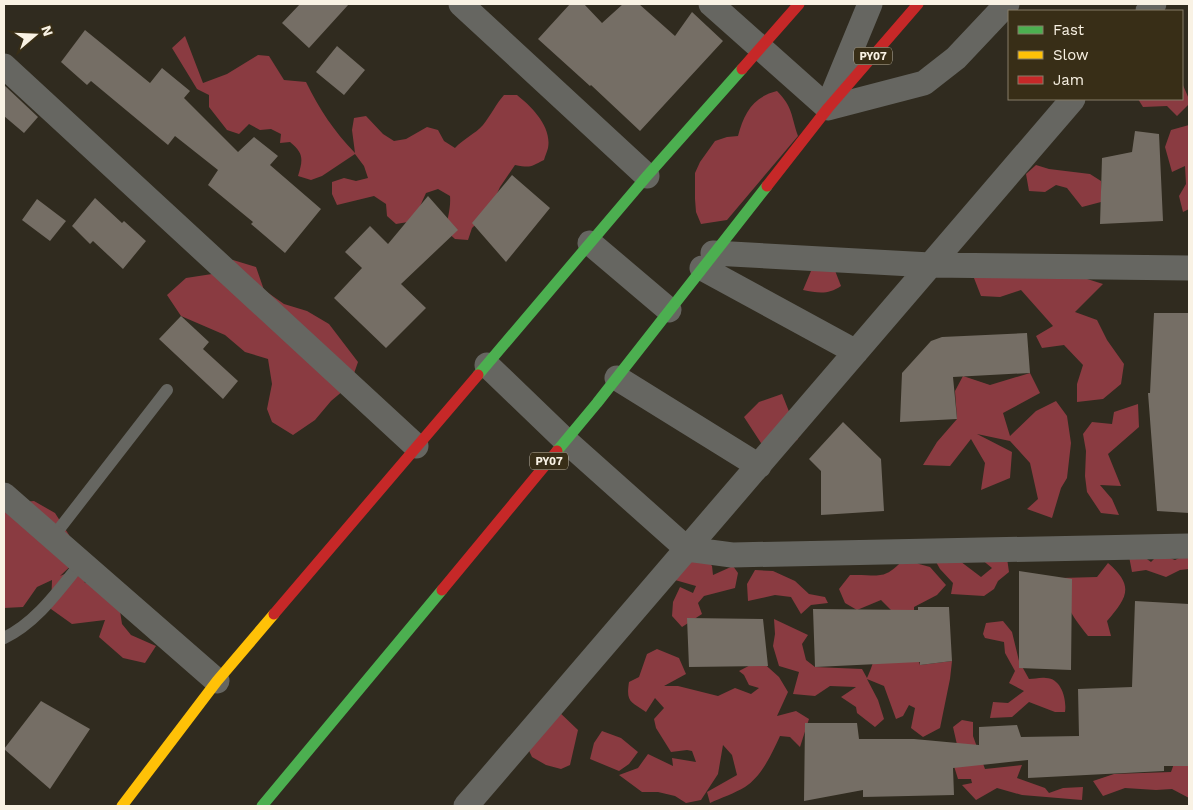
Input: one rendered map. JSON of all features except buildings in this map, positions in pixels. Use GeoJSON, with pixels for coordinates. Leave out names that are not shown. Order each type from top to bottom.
{"type":"FeatureCollection","features":[{"type":"Feature","properties":{"kind":"main road"},"geometry":{"type":"LineString","coordinates":[[122,806],[217,682],[416,446],[647,176],[799,4]]}},
{"type":"Feature","properties":{"kind":"main road","name":"PY07"},"geometry":{"type":"LineString","coordinates":[[262,806],[566,441],[828,108],[918,4]]}},
{"type":"Feature","properties":{"kind":"street"},"geometry":{"type":"LineString","coordinates":[[461,4],[647,176]]}},
{"type":"Feature","properties":{"kind":"street"},"geometry":{"type":"LineString","coordinates":[[710,4],[828,108]]}},
{"type":"Feature","properties":{"kind":"street"},"geometry":{"type":"LineString","coordinates":[[828,108],[870,4]]}},
{"type":"Feature","properties":{"kind":"street"},"geometry":{"type":"LineString","coordinates":[[828,108],[924,83],[956,58],[1007,4]]}},
{"type":"Feature","properties":{"kind":"street"},"geometry":{"type":"LineString","coordinates":[[4,66],[416,446]]}},
{"type":"Feature","properties":{"kind":"street"},"geometry":{"type":"LineString","coordinates":[[466,806],[1072,100]]}},
{"type":"Feature","properties":{"kind":"street"},"geometry":{"type":"LineString","coordinates":[[590,243],[670,310]]}},
{"type":"Feature","properties":{"kind":"street"},"geometry":{"type":"LineString","coordinates":[[708,261],[1189,268]]}},
{"type":"Feature","properties":{"kind":"street"},"geometry":{"type":"LineString","coordinates":[[708,261],[856,352]]}},
{"type":"Feature","properties":{"kind":"street"},"geometry":{"type":"LineString","coordinates":[[487,365],[566,441],[687,549],[732,555],[1189,546]]}},
{"type":"Feature","properties":{"kind":"street"},"geometry":{"type":"LineString","coordinates":[[617,378],[759,466]]}},
{"type":"Feature","properties":{"kind":"street"},"geometry":{"type":"LineString","coordinates":[[4,494],[217,682]]}},
{"type":"Feature","properties":{"kind":"lane"},"geometry":{"type":"LineString","coordinates":[[53,538],[167,390]]}},
{"type":"Feature","properties":{"kind":"lane"},"geometry":{"type":"LineString","coordinates":[[4,638],[28,623],[81,563]]}},
{"type":"Feature","properties":{"kind":"shaded area"},"geometry":{"type":"Polygon","coordinates":[[[185,36],[203,83],[227,74],[258,55],[269,56],[284,80],[306,82],[316,102],[340,136],[355,153],[352,130],[354,118],[366,116],[383,134],[394,141],[406,139],[427,127],[438,130],[444,141],[455,148],[483,125],[504,95],[517,95],[540,118],[547,133],[548,150],[544,160],[536,164],[528,167],[515,165],[481,219],[472,228],[468,240],[455,239],[446,231],[450,196],[438,189],[426,193],[417,213],[408,222],[396,224],[387,216],[386,204],[374,196],[337,205],[332,194],[332,182],[344,178],[356,181],[368,178],[364,166],[355,154],[322,176],[311,180],[298,176],[301,165],[300,153],[290,142],[280,143],[281,134],[271,129],[260,130],[249,124],[239,134],[227,130],[209,107],[209,95],[197,89],[172,48],[185,36]]]}},
{"type":"Feature","properties":{"kind":"shaded area"},"geometry":{"type":"Polygon","coordinates":[[[1183,85],[1189,99],[1189,104],[1177,116],[1167,106],[1143,107],[1139,100],[1183,100],[1183,85]]]}},
{"type":"Feature","properties":{"kind":"shaded area"},"geometry":{"type":"Polygon","coordinates":[[[777,91],[789,107],[798,136],[727,220],[701,224],[696,212],[695,199],[695,173],[700,162],[715,141],[738,136],[743,120],[751,107],[762,97],[777,91]]]}},
{"type":"Feature","properties":{"kind":"shaded area"},"geometry":{"type":"Polygon","coordinates":[[[1189,125],[1189,209],[1183,212],[1179,196],[1186,184],[1185,166],[1172,172],[1165,147],[1171,130],[1189,125]]]}},
{"type":"Feature","properties":{"kind":"shaded area"},"geometry":{"type":"Polygon","coordinates":[[[1036,165],[1049,169],[1090,174],[1101,181],[1101,202],[1082,207],[1067,188],[1056,185],[1045,192],[1029,191],[1026,174],[1036,165]]]}},
{"type":"Feature","properties":{"kind":"shaded area"},"geometry":{"type":"Polygon","coordinates":[[[233,260],[256,267],[264,290],[284,304],[307,311],[329,324],[358,362],[350,385],[331,401],[315,420],[293,435],[272,422],[267,409],[272,384],[268,359],[245,352],[225,335],[181,316],[167,295],[186,278],[212,274],[233,260]]]}},
{"type":"Feature","properties":{"kind":"shaded area"},"geometry":{"type":"Polygon","coordinates":[[[1027,260],[1103,284],[1075,312],[1097,320],[1107,340],[1124,364],[1121,384],[1103,399],[1077,402],[1077,384],[1083,365],[1064,345],[1042,348],[1036,336],[1053,326],[1021,290],[1000,297],[981,296],[972,273],[1027,260]]]}},
{"type":"Feature","properties":{"kind":"shaded area"},"geometry":{"type":"Polygon","coordinates":[[[825,264],[834,268],[841,286],[832,291],[823,292],[803,290],[811,271],[825,264]]]}},
{"type":"Feature","properties":{"kind":"shaded area"},"geometry":{"type":"Polygon","coordinates":[[[1030,373],[1040,393],[1003,413],[1010,436],[1036,411],[1056,401],[1067,416],[1071,443],[1067,478],[1061,488],[1052,518],[1027,509],[1038,499],[1030,463],[1010,441],[977,434],[1012,452],[1010,478],[981,490],[985,463],[971,439],[950,466],[923,465],[937,442],[957,419],[955,391],[963,376],[990,385],[1030,373]]]}},
{"type":"Feature","properties":{"kind":"shaded area"},"geometry":{"type":"Polygon","coordinates":[[[782,394],[798,439],[786,449],[761,443],[744,417],[759,402],[782,394]]]}},
{"type":"Feature","properties":{"kind":"shaded area"},"geometry":{"type":"Polygon","coordinates":[[[1138,404],[1139,427],[1108,454],[1121,486],[1100,485],[1112,499],[1119,515],[1101,513],[1087,492],[1085,476],[1086,451],[1083,434],[1092,422],[1112,424],[1114,412],[1138,404]]]}},
{"type":"Feature","properties":{"kind":"shaded area"},"geometry":{"type":"Polygon","coordinates":[[[4,490],[8,503],[34,501],[55,513],[69,535],[77,560],[60,576],[79,568],[85,583],[98,583],[120,611],[122,624],[131,635],[156,646],[145,663],[123,658],[99,637],[105,620],[72,624],[51,609],[52,580],[37,587],[23,607],[4,608],[4,490]]]}},
{"type":"Feature","properties":{"kind":"shaded area"},"geometry":{"type":"Polygon","coordinates":[[[1006,551],[1009,572],[998,581],[994,589],[984,596],[951,594],[953,583],[940,569],[931,553],[948,552],[981,577],[992,568],[981,559],[1006,551]]]}},
{"type":"Feature","properties":{"kind":"shaded area"},"geometry":{"type":"Polygon","coordinates":[[[1128,551],[1140,554],[1151,562],[1159,554],[1175,560],[1189,553],[1189,569],[1180,570],[1166,577],[1146,570],[1132,572],[1128,551]]]}},
{"type":"Feature","properties":{"kind":"shaded area"},"geometry":{"type":"Polygon","coordinates":[[[701,553],[712,566],[713,575],[733,566],[738,573],[735,588],[704,596],[698,603],[702,614],[682,627],[672,616],[673,602],[680,587],[693,593],[696,586],[675,580],[676,573],[701,553]]]}},
{"type":"Feature","properties":{"kind":"shaded area"},"geometry":{"type":"Polygon","coordinates":[[[906,557],[930,567],[946,585],[937,595],[914,607],[914,645],[920,665],[952,661],[940,728],[923,737],[911,728],[915,708],[909,705],[903,716],[896,719],[884,686],[867,679],[878,700],[884,719],[875,727],[857,713],[856,707],[841,697],[856,687],[830,686],[815,696],[793,694],[799,672],[779,666],[773,646],[775,634],[774,619],[808,635],[802,644],[806,660],[815,667],[862,669],[867,678],[874,661],[883,626],[891,610],[881,600],[857,610],[845,603],[839,589],[850,575],[881,575],[892,570],[906,557]]]}},
{"type":"Feature","properties":{"kind":"shaded area"},"geometry":{"type":"Polygon","coordinates":[[[1108,563],[1117,571],[1122,579],[1125,585],[1125,592],[1123,599],[1107,621],[1111,636],[1088,636],[1070,609],[1061,578],[1097,577],[1108,563]]]}},
{"type":"Feature","properties":{"kind":"shaded area"},"geometry":{"type":"Polygon","coordinates":[[[755,570],[773,571],[795,581],[809,594],[825,597],[828,603],[811,605],[801,614],[791,597],[775,595],[748,601],[747,584],[755,570]]]}},
{"type":"Feature","properties":{"kind":"shaded area"},"geometry":{"type":"Polygon","coordinates":[[[1003,621],[1012,632],[1019,661],[1029,679],[1044,678],[1056,681],[1064,696],[1065,712],[1055,712],[1029,702],[1012,717],[990,718],[993,702],[1008,703],[1024,691],[1009,683],[1015,671],[1005,653],[1004,642],[985,638],[983,634],[986,623],[1003,621]]]}},
{"type":"Feature","properties":{"kind":"shaded area"},"geometry":{"type":"Polygon","coordinates":[[[657,649],[679,658],[686,674],[664,686],[678,686],[718,696],[735,688],[751,694],[759,688],[749,685],[744,675],[739,671],[760,660],[779,677],[788,692],[777,716],[796,711],[809,719],[800,747],[790,737],[780,736],[774,750],[757,777],[745,787],[710,803],[707,792],[737,775],[732,755],[723,745],[718,774],[701,800],[686,803],[675,796],[658,792],[642,792],[619,775],[638,768],[648,754],[673,766],[672,758],[696,762],[692,751],[671,752],[656,728],[654,719],[664,708],[655,698],[646,712],[630,700],[628,694],[629,682],[639,677],[647,654],[657,649]]]}},
{"type":"Feature","properties":{"kind":"shaded area"},"geometry":{"type":"Polygon","coordinates":[[[556,709],[578,730],[570,765],[561,769],[546,765],[532,757],[521,734],[556,709]]]}},
{"type":"Feature","properties":{"kind":"shaded area"},"geometry":{"type":"Polygon","coordinates":[[[962,720],[973,722],[973,736],[985,769],[1022,765],[1017,778],[1045,788],[1049,793],[1063,788],[1083,787],[1082,800],[1022,795],[997,788],[976,800],[962,785],[972,783],[971,779],[958,779],[953,763],[958,749],[953,727],[962,720]]]}},
{"type":"Feature","properties":{"kind":"shaded area"},"geometry":{"type":"Polygon","coordinates":[[[602,731],[621,738],[638,752],[629,764],[619,771],[590,759],[594,743],[602,731]]]}},
{"type":"Feature","properties":{"kind":"shaded area"},"geometry":{"type":"Polygon","coordinates":[[[1176,758],[1189,759],[1189,798],[1172,789],[1125,788],[1103,796],[1093,781],[1114,774],[1171,772],[1176,758]]]}},
{"type":"Feature","properties":{"kind":"traffic: fast"},"geometry":{"type":"LineString","coordinates":[[478,375],[647,176],[742,69]]}},
{"type":"Feature","properties":{"kind":"traffic: fast"},"geometry":{"type":"LineString","coordinates":[[557,451],[597,403],[767,186]]}},
{"type":"Feature","properties":{"kind":"traffic: fast"},"geometry":{"type":"LineString","coordinates":[[262,806],[442,590]]}},
{"type":"Feature","properties":{"kind":"traffic: slow"},"geometry":{"type":"LineString","coordinates":[[122,806],[217,681],[274,614]]}},
{"type":"Feature","properties":{"kind":"traffic: jam"},"geometry":{"type":"LineString","coordinates":[[742,69],[799,4]]}},
{"type":"Feature","properties":{"kind":"traffic: jam"},"geometry":{"type":"LineString","coordinates":[[767,186],[828,108],[918,4]]}},
{"type":"Feature","properties":{"kind":"traffic: jam"},"geometry":{"type":"LineString","coordinates":[[274,614],[478,375]]}},
{"type":"Feature","properties":{"kind":"traffic: jam"},"geometry":{"type":"LineString","coordinates":[[442,590],[557,451]]}}]}
